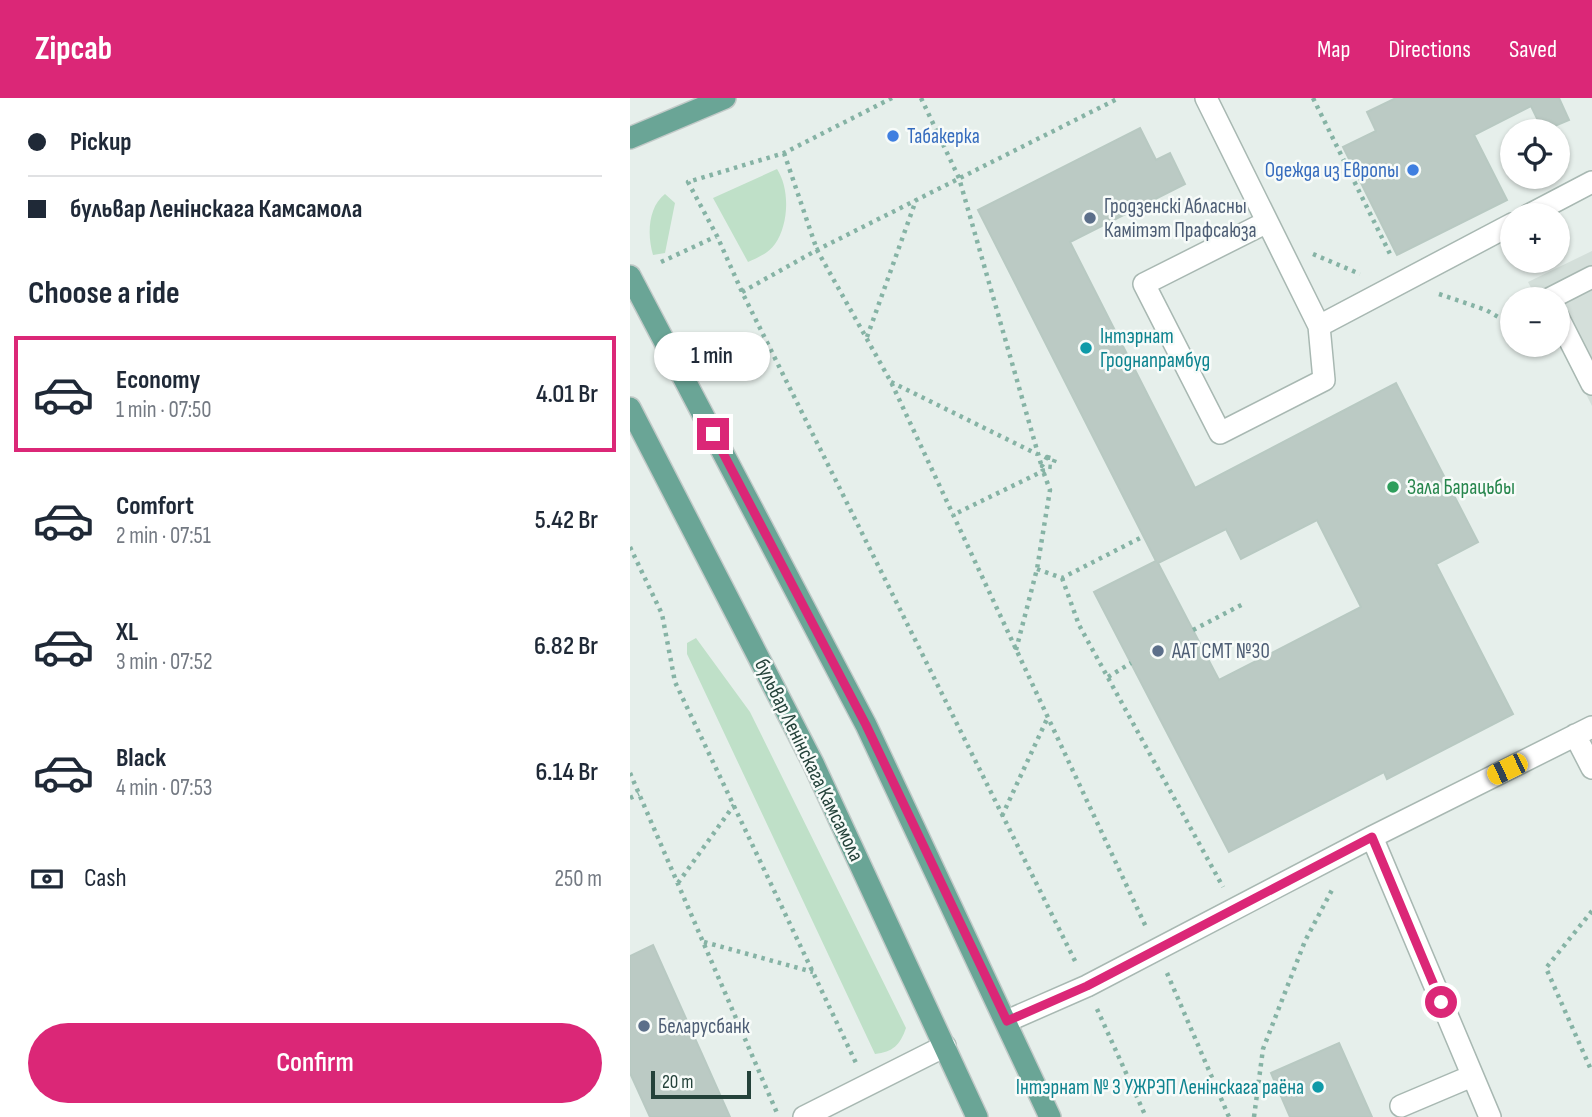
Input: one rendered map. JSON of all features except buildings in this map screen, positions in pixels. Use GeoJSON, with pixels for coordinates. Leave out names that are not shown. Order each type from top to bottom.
{"type":"FeatureCollection","features":[{"type":"Feature","properties":{"kind":"main road"},"geometry":{"type":"LineString","coordinates":[[630,138],[725,98]]}},
{"type":"Feature","properties":{"kind":"main road"},"geometry":{"type":"LineString","coordinates":[[630,276],[866,725],[1050,1117]]}},
{"type":"Feature","properties":{"kind":"main road","name":"бульвар Ленінскага Камсамола"},"geometry":{"type":"LineString","coordinates":[[630,408],[813,763],[977,1117]]}},
{"type":"Feature","properties":{"kind":"lane"},"geometry":{"type":"LineString","coordinates":[[1206,98],[1320,326],[1324,380],[1220,433],[1144,284],[1270,229]]}},
{"type":"Feature","properties":{"kind":"lane"},"geometry":{"type":"LineString","coordinates":[[1552,203],[1592,182]]}},
{"type":"Feature","properties":{"kind":"lane"},"geometry":{"type":"LineString","coordinates":[[1320,326],[1500,230]]}},
{"type":"Feature","properties":{"kind":"lane"},"geometry":{"type":"LineString","coordinates":[[1570,288],[1592,277]]}},
{"type":"Feature","properties":{"kind":"lane"},"geometry":{"type":"LineString","coordinates":[[1570,341],[1592,384]]}},
{"type":"Feature","properties":{"kind":"lane"},"geometry":{"type":"LineString","coordinates":[[1007,1021],[1087,986],[1372,837],[1583,731],[1592,768]]}},
{"type":"Feature","properties":{"kind":"lane"},"geometry":{"type":"LineString","coordinates":[[1372,837],[1490,1117]]}},
{"type":"Feature","properties":{"kind":"lane"},"geometry":{"type":"LineString","coordinates":[[804,1117],[945,1046]]}},
{"type":"Feature","properties":{"kind":"lane"},"geometry":{"type":"LineString","coordinates":[[1401,1106],[1472,1076]]}},
{"type":"Feature","properties":{"kind":"path"},"geometry":{"type":"LineString","coordinates":[[892,98],[784,153],[688,182],[718,236],[742,292],[1087,986],[1146,1117]]}},
{"type":"Feature","properties":{"kind":"path"},"geometry":{"type":"LineString","coordinates":[[921,98],[959,178],[1050,490],[1037,569],[1016,651]]}},
{"type":"Feature","properties":{"kind":"path"},"geometry":{"type":"LineString","coordinates":[[742,292],[817,250],[1119,98]]}},
{"type":"Feature","properties":{"kind":"path"},"geometry":{"type":"LineString","coordinates":[[1313,98],[1403,281]]}},
{"type":"Feature","properties":{"kind":"path"},"geometry":{"type":"LineString","coordinates":[[784,153],[817,250],[891,382],[1157,949],[1229,1117]]}},
{"type":"Feature","properties":{"kind":"path"},"geometry":{"type":"LineString","coordinates":[[866,338],[916,200]]}},
{"type":"Feature","properties":{"kind":"path"},"geometry":{"type":"LineString","coordinates":[[1270,229],[1354,273],[1403,281],[1486,310],[1500,318]]}},
{"type":"Feature","properties":{"kind":"path"},"geometry":{"type":"LineString","coordinates":[[661,262],[718,236]]}},
{"type":"Feature","properties":{"kind":"path"},"geometry":{"type":"LineString","coordinates":[[891,382],[1038,454]]}},
{"type":"Feature","properties":{"kind":"path"},"geometry":{"type":"LineString","coordinates":[[953,515],[1042,468]]}},
{"type":"Feature","properties":{"kind":"path"},"geometry":{"type":"LineString","coordinates":[[1037,569],[1062,578],[1144,536]]}},
{"type":"Feature","properties":{"kind":"path"},"geometry":{"type":"LineString","coordinates":[[630,547],[662,614],[675,682],[866,1085]]}},
{"type":"Feature","properties":{"kind":"path"},"geometry":{"type":"LineString","coordinates":[[1062,578],[1079,625],[1235,908]]}},
{"type":"Feature","properties":{"kind":"path"},"geometry":{"type":"LineString","coordinates":[[1193,630],[1245,603]]}},
{"type":"Feature","properties":{"kind":"path"},"geometry":{"type":"LineString","coordinates":[[1108,677],[1131,663]]}},
{"type":"Feature","properties":{"kind":"path"},"geometry":{"type":"LineString","coordinates":[[1002,816],[1047,719]]}},
{"type":"Feature","properties":{"kind":"path"},"geometry":{"type":"LineString","coordinates":[[630,773],[779,1117]]}},
{"type":"Feature","properties":{"kind":"path"},"geometry":{"type":"LineString","coordinates":[[630,798],[639,794]]}},
{"type":"Feature","properties":{"kind":"path"},"geometry":{"type":"LineString","coordinates":[[677,883],[734,805]]}},
{"type":"Feature","properties":{"kind":"path"},"geometry":{"type":"LineString","coordinates":[[1254,1117],[1263,1049],[1305,941],[1338,880]]}},
{"type":"Feature","properties":{"kind":"path"},"geometry":{"type":"LineString","coordinates":[[1592,911],[1546,968],[1592,1072]]}},
{"type":"Feature","properties":{"kind":"path"},"geometry":{"type":"LineString","coordinates":[[703,942],[813,972]]}},
{"type":"Feature","properties":{"kind":"shaded area"},"geometry":{"type":"Polygon","coordinates":[[[1592,251],[1592,406],[1568,357],[1570,357],[1570,287],[1531,287],[1528,282],[1547,273],[1570,273],[1570,262],[1592,251]]]}},
{"type":"Feature","properties":{"kind":"green space"},"geometry":{"type":"Polygon","coordinates":[[[777,169],[786,196],[783,227],[772,247],[748,262],[713,198],[777,169]]]}},
{"type":"Feature","properties":{"kind":"green space"},"geometry":{"type":"Polygon","coordinates":[[[665,194],[675,203],[665,253],[653,255],[650,222],[655,206],[665,194]]]}},
{"type":"Feature","properties":{"kind":"green space"},"geometry":{"type":"Polygon","coordinates":[[[696,638],[750,712],[906,1028],[898,1043],[887,1051],[875,1054],[687,654],[687,643],[696,638]]]}},
{"type":"Feature","properties":{"kind":"place","name":"Табакерка"},"geometry":{"type":"Point","coordinates":[893,136]}},
{"type":"Feature","properties":{"kind":"place","name":"Одежда из Европы"},"geometry":{"type":"Point","coordinates":[1413,170]}},
{"type":"Feature","properties":{"kind":"place","name":"Гродзенскі Абласны Камітэт Прафсаюза"},"geometry":{"type":"Point","coordinates":[1090,218]}},
{"type":"Feature","properties":{"kind":"place","name":"Інтэрнат Гроднапрамбуд"},"geometry":{"type":"Point","coordinates":[1086,348]}},
{"type":"Feature","properties":{"kind":"place","name":"Зала Барацьбы"},"geometry":{"type":"Point","coordinates":[1393,487]}},
{"type":"Feature","properties":{"kind":"place","name":"ААТ СМТ №30"},"geometry":{"type":"Point","coordinates":[1158,651]}},
{"type":"Feature","properties":{"kind":"place","name":"Беларусбанк"},"geometry":{"type":"Point","coordinates":[644,1026]}},
{"type":"Feature","properties":{"kind":"place","name":"Інтэрнат № 3 УЖРЭП Ленінскага раёна"},"geometry":{"type":"Point","coordinates":[1318,1087]}},
{"type":"Feature","properties":{"kind":"route"},"geometry":{"type":"LineString","coordinates":[[713,434],[866,725],[1007,1021],[1087,986],[1372,837],[1441,1002]]}}]}
